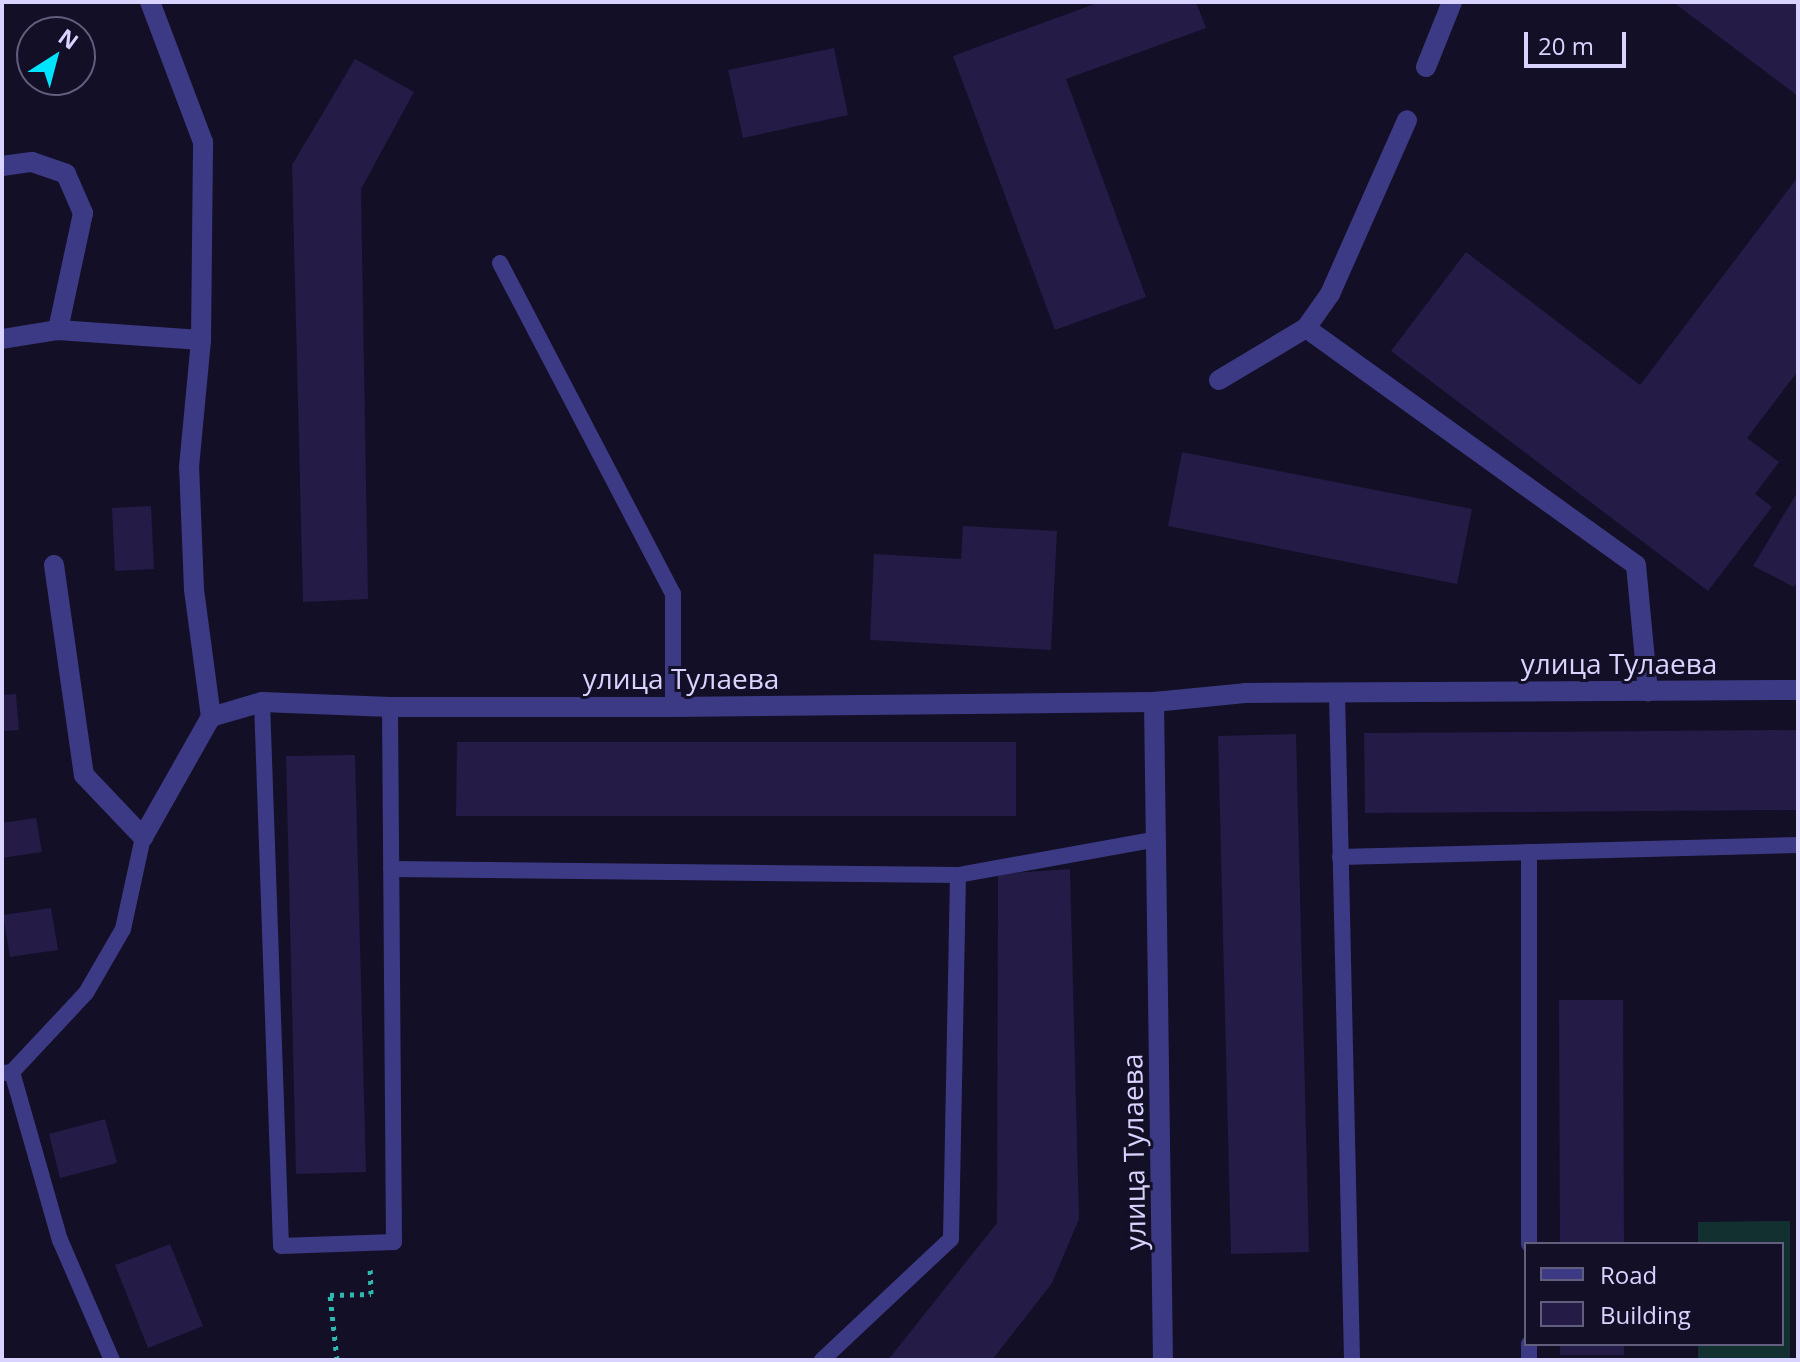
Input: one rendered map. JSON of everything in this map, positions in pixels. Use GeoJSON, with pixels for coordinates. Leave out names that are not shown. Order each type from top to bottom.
{"type":"FeatureCollection","features":[{"type":"Feature","properties":{"kind":"street"},"geometry":{"type":"LineString","coordinates":[[54,565],[84,775],[143,837],[211,717],[194,589],[189,467],[201,340],[203,142],[150,2]]}},
{"type":"Feature","properties":{"kind":"street"},"geometry":{"type":"LineString","coordinates":[[1426,67],[1452,2]]}},
{"type":"Feature","properties":{"kind":"street"},"geometry":{"type":"LineString","coordinates":[[1219,380],[1306,328],[1330,294],[1407,120]]}},
{"type":"Feature","properties":{"kind":"street"},"geometry":{"type":"LineString","coordinates":[[2,166],[32,162],[66,174],[83,213],[58,330]]}},
{"type":"Feature","properties":{"kind":"street"},"geometry":{"type":"LineString","coordinates":[[1306,328],[1636,565],[1648,691]]}},
{"type":"Feature","properties":{"kind":"street"},"geometry":{"type":"LineString","coordinates":[[2,339],[58,330],[201,340]]}},
{"type":"Feature","properties":{"kind":"street","name":"улица Тулаева"},"geometry":{"type":"LineString","coordinates":[[211,717],[262,702],[390,707],[673,707],[1154,702],[1245,693],[1798,690]]}},
{"type":"Feature","properties":{"kind":"street","name":"улица Тулаева"},"geometry":{"type":"LineString","coordinates":[[1154,702],[1153,840],[1163,1360]]}},
{"type":"Feature","properties":{"kind":"lane"},"geometry":{"type":"LineString","coordinates":[[500,263],[673,594],[673,707]]}},
{"type":"Feature","properties":{"kind":"lane"},"geometry":{"type":"LineString","coordinates":[[1337,693],[1352,1360]]}},
{"type":"Feature","properties":{"kind":"lane"},"geometry":{"type":"LineString","coordinates":[[262,702],[281,1246],[394,1242],[390,707]]}},
{"type":"Feature","properties":{"kind":"lane"},"geometry":{"type":"LineString","coordinates":[[112,1360],[60,1240],[7,1073],[86,993],[123,929],[143,837]]}},
{"type":"Feature","properties":{"kind":"lane"},"geometry":{"type":"LineString","coordinates":[[391,869],[958,875],[1153,840]]}},
{"type":"Feature","properties":{"kind":"lane"},"geometry":{"type":"LineString","coordinates":[[1340,857],[1798,845]]}},
{"type":"Feature","properties":{"kind":"lane"},"geometry":{"type":"LineString","coordinates":[[1529,852],[1529,1242]]}},
{"type":"Feature","properties":{"kind":"lane"},"geometry":{"type":"LineString","coordinates":[[822,1360],[951,1239],[958,875]]}},
{"type":"Feature","properties":{"kind":"path"},"geometry":{"type":"LineString","coordinates":[[337,1360],[330,1295],[371,1294],[369,1243]]}},
{"type":"Feature","properties":{"kind":"green space"},"geometry":{"type":"Polygon","coordinates":[[[1790,1221],[1790,1360],[1698,1360],[1698,1346],[1784,1346],[1784,1242],[1698,1242],[1698,1222],[1790,1221]]]}},
{"type":"Feature","properties":{"kind":"building"},"geometry":{"type":"Polygon","coordinates":[[[1100,2],[1196,2],[1206,28],[1066,79],[1146,297],[1055,330],[953,56],[1100,2]]]}},
{"type":"Feature","properties":{"kind":"building"},"geometry":{"type":"Polygon","coordinates":[[[1673,2],[1798,2],[1798,96],[1673,2]]]}},
{"type":"Feature","properties":{"kind":"building"},"geometry":{"type":"Polygon","coordinates":[[[834,48],[848,115],[743,138],[728,70],[834,48]]]}},
{"type":"Feature","properties":{"kind":"building"},"geometry":{"type":"Polygon","coordinates":[[[355,59],[414,92],[361,189],[368,599],[303,602],[292,165],[355,59]]]}},
{"type":"Feature","properties":{"kind":"building"},"geometry":{"type":"Polygon","coordinates":[[[1798,177],[1798,371],[1747,438],[1779,462],[1755,494],[1772,507],[1708,591],[1391,351],[1466,252],[1640,385],[1798,177]]]}},
{"type":"Feature","properties":{"kind":"building"},"geometry":{"type":"Polygon","coordinates":[[[1182,452],[1472,509],[1457,584],[1168,526],[1182,452]]]}},
{"type":"Feature","properties":{"kind":"building"},"geometry":{"type":"Polygon","coordinates":[[[1798,491],[1798,579],[1794,587],[1753,566],[1798,491]]]}},
{"type":"Feature","properties":{"kind":"building"},"geometry":{"type":"Polygon","coordinates":[[[151,506],[154,569],[115,571],[112,508],[151,506]]]}},
{"type":"Feature","properties":{"kind":"building"},"geometry":{"type":"Polygon","coordinates":[[[963,526],[1057,531],[1051,650],[870,640],[874,554],[961,559],[963,526]]]}},
{"type":"Feature","properties":{"kind":"building"},"geometry":{"type":"Polygon","coordinates":[[[16,694],[19,730],[2,731],[2,695],[16,694]]]}},
{"type":"Feature","properties":{"kind":"building"},"geometry":{"type":"Polygon","coordinates":[[[1798,730],[1798,810],[1365,813],[1364,733],[1798,730]]]}},
{"type":"Feature","properties":{"kind":"building"},"geometry":{"type":"Polygon","coordinates":[[[1296,734],[1309,1252],[1231,1254],[1218,736],[1296,734]]]}},
{"type":"Feature","properties":{"kind":"building"},"geometry":{"type":"Polygon","coordinates":[[[457,742],[1016,742],[1016,816],[456,816],[457,742]]]}},
{"type":"Feature","properties":{"kind":"building"},"geometry":{"type":"Polygon","coordinates":[[[355,755],[366,1172],[296,1174],[286,756],[355,755]]]}},
{"type":"Feature","properties":{"kind":"building"},"geometry":{"type":"Polygon","coordinates":[[[36,818],[42,852],[2,858],[2,823],[36,818]]]}},
{"type":"Feature","properties":{"kind":"building"},"geometry":{"type":"Polygon","coordinates":[[[1070,869],[1079,1219],[1052,1283],[992,1360],[888,1360],[997,1223],[998,874],[1070,869]]]}},
{"type":"Feature","properties":{"kind":"building"},"geometry":{"type":"Polygon","coordinates":[[[51,908],[58,950],[10,957],[3,915],[51,908]]]}},
{"type":"Feature","properties":{"kind":"building"},"geometry":{"type":"Polygon","coordinates":[[[1559,1000],[1623,1000],[1624,1242],[1560,1242],[1559,1000]]]}},
{"type":"Feature","properties":{"kind":"building"},"geometry":{"type":"Polygon","coordinates":[[[105,1119],[117,1163],[60,1178],[49,1134],[105,1119]]]}},
{"type":"Feature","properties":{"kind":"building"},"geometry":{"type":"Polygon","coordinates":[[[170,1244],[203,1326],[148,1348],[115,1265],[170,1244]]]}},
{"type":"Feature","properties":{"kind":"building"},"geometry":{"type":"Polygon","coordinates":[[[1560,1346],[1624,1346],[1624,1355],[1560,1355],[1560,1346]]]}}]}
